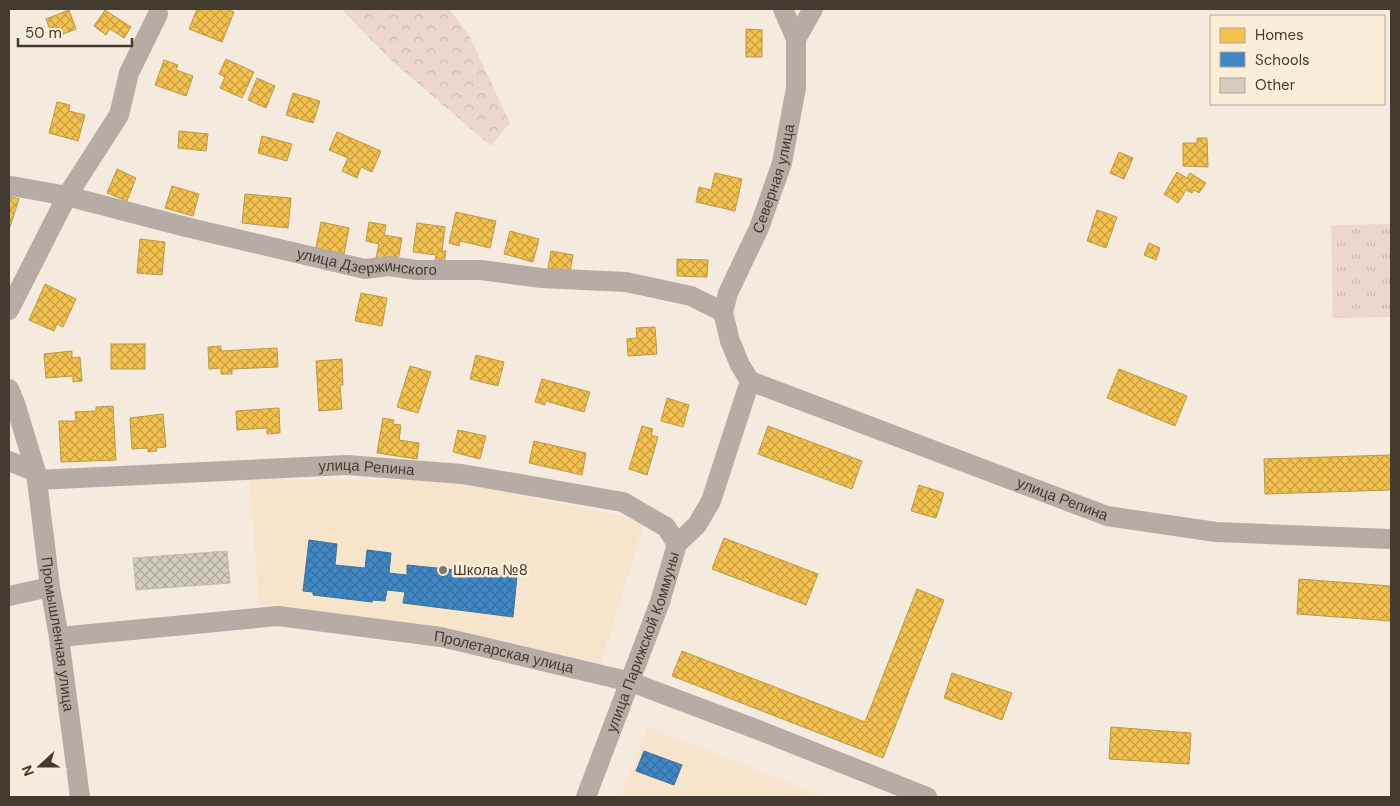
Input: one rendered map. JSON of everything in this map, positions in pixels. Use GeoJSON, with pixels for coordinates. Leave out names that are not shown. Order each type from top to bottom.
{"type":"FeatureCollection","features":[{"type":"Feature","properties":{"kind":"street","name":"Северная улица"},"geometry":{"type":"LineString","coordinates":[[723,312],[728,293],[759,228],[782,163],[796,88],[796,39],[783,9]]}},
{"type":"Feature","properties":{"kind":"street","name":"Северная улица"},"geometry":{"type":"LineString","coordinates":[[796,39],[813,9]]}},
{"type":"Feature","properties":{"kind":"street"},"geometry":{"type":"LineString","coordinates":[[9,310],[67,196],[119,114],[129,73],[158,14]]}},
{"type":"Feature","properties":{"kind":"street","name":"улица Дзержинского"},"geometry":{"type":"LineString","coordinates":[[12,186],[67,196],[186,228],[365,269],[389,266],[416,270],[481,270],[541,278],[626,282],[691,296],[723,312]]}},
{"type":"Feature","properties":{"kind":"street"},"geometry":{"type":"LineString","coordinates":[[723,312],[730,342],[740,365],[750,381]]}},
{"type":"Feature","properties":{"kind":"street","name":"улица Репина"},"geometry":{"type":"LineString","coordinates":[[750,381],[1107,516],[1216,532],[1391,539]]}},
{"type":"Feature","properties":{"kind":"street","name":"улица Парижской Коммуны"},"geometry":{"type":"LineString","coordinates":[[586,797],[660,602],[677,544],[697,525],[711,501],[750,381]]}},
{"type":"Feature","properties":{"kind":"street","name":"Промышленная улица"},"geometry":{"type":"LineString","coordinates":[[9,389],[37,476],[50,587],[59,637],[80,797]]}},
{"type":"Feature","properties":{"kind":"street"},"geometry":{"type":"LineString","coordinates":[[9,461],[37,476]]}},
{"type":"Feature","properties":{"kind":"street","name":"улица Репина"},"geometry":{"type":"LineString","coordinates":[[37,476],[347,465],[462,474],[623,502],[666,527],[677,544]]}},
{"type":"Feature","properties":{"kind":"street"},"geometry":{"type":"LineString","coordinates":[[9,596],[50,587]]}},
{"type":"Feature","properties":{"kind":"street","name":"Пролетарская улица"},"geometry":{"type":"LineString","coordinates":[[59,637],[278,616],[441,637],[631,682],[927,797]]}},
{"type":"Feature","properties":{"kind":"shaded area","name":"Школа №8"},"geometry":{"type":"Polygon","coordinates":[[[250,479],[447,480],[645,521],[600,666],[447,627],[259,604],[250,479]]]}},
{"type":"Feature","properties":{"kind":"shaded area"},"geometry":{"type":"Polygon","coordinates":[[[648,727],[824,797],[621,797],[648,727]]]}},
{"type":"Feature","properties":{"kind":"green space"},"geometry":{"type":"Polygon","coordinates":[[[341,9],[449,9],[469,35],[510,123],[491,146],[394,63],[341,9]]]}},
{"type":"Feature","properties":{"kind":"green space"},"geometry":{"type":"Polygon","coordinates":[[[1391,224],[1391,317],[1333,318],[1331,225],[1391,224]]]}},
{"type":"Feature","properties":{"kind":"building: Homes"},"geometry":{"type":"Polygon","coordinates":[[[197,9],[227,9],[234,12],[222,42],[189,29],[197,9]]]}},
{"type":"Feature","properties":{"kind":"building: Homes"},"geometry":{"type":"Polygon","coordinates":[[[69,10],[76,29],[53,38],[46,19],[69,10]]]}},
{"type":"Feature","properties":{"kind":"building: Homes"},"geometry":{"type":"Polygon","coordinates":[[[105,10],[131,27],[124,38],[110,29],[106,35],[94,26],[105,10]]]}},
{"type":"Feature","properties":{"kind":"building: Homes"},"geometry":{"type":"Polygon","coordinates":[[[746,29],[762,30],[762,57],[746,57],[746,29]]]}},
{"type":"Feature","properties":{"kind":"building: Homes"},"geometry":{"type":"Polygon","coordinates":[[[226,59],[254,72],[242,98],[220,88],[225,77],[219,74],[226,59]]]}},
{"type":"Feature","properties":{"kind":"building: Homes"},"geometry":{"type":"Polygon","coordinates":[[[164,60],[178,65],[176,70],[193,76],[186,96],[155,85],[164,60]]]}},
{"type":"Feature","properties":{"kind":"building: Homes"},"geometry":{"type":"Polygon","coordinates":[[[257,78],[275,86],[266,108],[248,100],[257,78]]]}},
{"type":"Feature","properties":{"kind":"building: Homes"},"geometry":{"type":"Polygon","coordinates":[[[293,93],[320,101],[313,123],[286,115],[293,93]]]}},
{"type":"Feature","properties":{"kind":"building: Homes"},"geometry":{"type":"Polygon","coordinates":[[[57,102],[70,105],[69,111],[85,115],[78,141],[49,133],[57,102]]]}},
{"type":"Feature","properties":{"kind":"building: Homes"},"geometry":{"type":"Polygon","coordinates":[[[179,131],[208,134],[206,151],[178,148],[179,131]]]}},
{"type":"Feature","properties":{"kind":"building: Homes"},"geometry":{"type":"Polygon","coordinates":[[[337,132],[381,151],[372,172],[361,167],[357,178],[342,171],[348,158],[329,150],[337,132]]]}},
{"type":"Feature","properties":{"kind":"building: Homes"},"geometry":{"type":"Polygon","coordinates":[[[262,136],[292,144],[287,161],[258,153],[262,136]]]}},
{"type":"Feature","properties":{"kind":"building: Homes"},"geometry":{"type":"Polygon","coordinates":[[[1197,138],[1207,138],[1208,167],[1183,166],[1183,143],[1197,143],[1197,138]]]}},
{"type":"Feature","properties":{"kind":"building: Homes"},"geometry":{"type":"Polygon","coordinates":[[[1119,152],[1133,158],[1124,179],[1110,173],[1119,152]]]}},
{"type":"Feature","properties":{"kind":"building: Homes"},"geometry":{"type":"Polygon","coordinates":[[[117,169],[136,178],[127,201],[107,193],[117,169]]]}},
{"type":"Feature","properties":{"kind":"building: Homes"},"geometry":{"type":"Polygon","coordinates":[[[1177,172],[1187,178],[1190,173],[1206,183],[1199,193],[1194,190],[1192,193],[1186,190],[1178,203],[1164,194],[1177,172]]]}},
{"type":"Feature","properties":{"kind":"building: Homes"},"geometry":{"type":"Polygon","coordinates":[[[715,173],[742,179],[735,211],[696,202],[699,187],[711,190],[715,173]]]}},
{"type":"Feature","properties":{"kind":"building: Homes"},"geometry":{"type":"Polygon","coordinates":[[[172,186],[199,194],[193,216],[165,208],[172,186]]]}},
{"type":"Feature","properties":{"kind":"building: Homes"},"geometry":{"type":"Polygon","coordinates":[[[245,194],[291,198],[288,228],[242,223],[245,194]]]}},
{"type":"Feature","properties":{"kind":"building: Homes"},"geometry":{"type":"Polygon","coordinates":[[[9,196],[19,199],[9,230],[9,196]]]}},
{"type":"Feature","properties":{"kind":"building: Homes"},"geometry":{"type":"Polygon","coordinates":[[[1097,210],[1117,217],[1106,248],[1087,241],[1097,210]]]}},
{"type":"Feature","properties":{"kind":"building: Homes"},"geometry":{"type":"Polygon","coordinates":[[[456,212],[496,221],[490,248],[460,241],[459,246],[449,243],[456,212]]]}},
{"type":"Feature","properties":{"kind":"building: Homes"},"geometry":{"type":"Polygon","coordinates":[[[321,222],[349,228],[344,254],[316,248],[321,222]]]}},
{"type":"Feature","properties":{"kind":"building: Homes"},"geometry":{"type":"Polygon","coordinates":[[[369,222],[386,225],[384,235],[402,238],[398,261],[376,258],[379,244],[366,241],[369,222]]]}},
{"type":"Feature","properties":{"kind":"building: Homes"},"geometry":{"type":"Polygon","coordinates":[[[417,223],[445,227],[442,251],[446,251],[444,264],[435,262],[436,255],[413,252],[417,223]]]}},
{"type":"Feature","properties":{"kind":"building: Homes"},"geometry":{"type":"Polygon","coordinates":[[[510,231],[539,239],[533,262],[504,254],[510,231]]]}},
{"type":"Feature","properties":{"kind":"building: Homes"},"geometry":{"type":"Polygon","coordinates":[[[140,239],[165,242],[162,275],[137,273],[140,239]]]}},
{"type":"Feature","properties":{"kind":"building: Homes"},"geometry":{"type":"Polygon","coordinates":[[[1149,243],[1160,248],[1156,260],[1144,255],[1149,243]]]}},
{"type":"Feature","properties":{"kind":"building: Homes"},"geometry":{"type":"Polygon","coordinates":[[[551,251],[573,255],[570,272],[548,268],[551,251]]]}},
{"type":"Feature","properties":{"kind":"building: Homes"},"geometry":{"type":"Polygon","coordinates":[[[677,259],[708,260],[707,277],[677,276],[677,259]]]}},
{"type":"Feature","properties":{"kind":"building: Homes"},"geometry":{"type":"Polygon","coordinates":[[[45,284],[76,299],[63,327],[57,324],[54,331],[29,320],[45,284]]]}},
{"type":"Feature","properties":{"kind":"building: Homes"},"geometry":{"type":"Polygon","coordinates":[[[361,293],[387,298],[382,326],[355,321],[361,293]]]}},
{"type":"Feature","properties":{"kind":"building: Homes"},"geometry":{"type":"Polygon","coordinates":[[[655,327],[657,354],[628,356],[627,339],[637,338],[636,328],[655,327]]]}},
{"type":"Feature","properties":{"kind":"building: Homes"},"geometry":{"type":"Polygon","coordinates":[[[111,344],[145,344],[145,369],[111,369],[111,344]]]}},
{"type":"Feature","properties":{"kind":"building: Homes"},"geometry":{"type":"Polygon","coordinates":[[[221,346],[221,351],[277,348],[278,367],[232,369],[232,374],[221,374],[221,368],[209,369],[208,347],[221,346]]]}},
{"type":"Feature","properties":{"kind":"building: Homes"},"geometry":{"type":"Polygon","coordinates":[[[72,351],[72,358],[80,357],[82,381],[73,382],[73,376],[46,378],[44,354],[72,351]]]}},
{"type":"Feature","properties":{"kind":"building: Homes"},"geometry":{"type":"Polygon","coordinates":[[[476,355],[504,362],[498,386],[470,379],[476,355]]]}},
{"type":"Feature","properties":{"kind":"building: Homes"},"geometry":{"type":"Polygon","coordinates":[[[342,359],[343,385],[340,385],[342,409],[319,411],[316,361],[342,359]]]}},
{"type":"Feature","properties":{"kind":"building: Homes"},"geometry":{"type":"Polygon","coordinates":[[[410,366],[431,372],[418,413],[397,407],[410,366]]]}},
{"type":"Feature","properties":{"kind":"building: Homes"},"geometry":{"type":"Polygon","coordinates":[[[1119,369],[1187,396],[1175,426],[1107,398],[1119,369]]]}},
{"type":"Feature","properties":{"kind":"building: Homes"},"geometry":{"type":"Polygon","coordinates":[[[542,379],[590,392],[584,412],[546,401],[545,405],[535,402],[542,379]]]}},
{"type":"Feature","properties":{"kind":"building: Homes"},"geometry":{"type":"Polygon","coordinates":[[[667,398],[689,405],[683,427],[661,421],[667,398]]]}},
{"type":"Feature","properties":{"kind":"building: Homes"},"geometry":{"type":"Polygon","coordinates":[[[113,406],[116,460],[61,462],[59,421],[76,421],[75,412],[96,411],[96,407],[113,406]]]}},
{"type":"Feature","properties":{"kind":"building: Homes"},"geometry":{"type":"Polygon","coordinates":[[[279,408],[280,433],[267,434],[267,428],[237,430],[236,411],[279,408]]]}},
{"type":"Feature","properties":{"kind":"building: Homes"},"geometry":{"type":"Polygon","coordinates":[[[163,414],[166,447],[156,448],[157,451],[148,452],[148,448],[132,449],[130,418],[163,414]]]}},
{"type":"Feature","properties":{"kind":"building: Homes"},"geometry":{"type":"Polygon","coordinates":[[[383,418],[394,420],[393,424],[401,425],[399,440],[419,443],[417,459],[377,453],[383,418]]]}},
{"type":"Feature","properties":{"kind":"building: Homes"},"geometry":{"type":"Polygon","coordinates":[[[642,426],[653,429],[651,435],[658,437],[647,475],[629,469],[642,426]]]}},
{"type":"Feature","properties":{"kind":"building: Homes"},"geometry":{"type":"Polygon","coordinates":[[[768,426],[862,461],[852,489],[758,454],[768,426]]]}},
{"type":"Feature","properties":{"kind":"building: Homes"},"geometry":{"type":"Polygon","coordinates":[[[458,430],[486,436],[480,459],[453,452],[458,430]]]}},
{"type":"Feature","properties":{"kind":"building: Homes"},"geometry":{"type":"Polygon","coordinates":[[[534,441],[586,453],[582,475],[529,463],[534,441]]]}},
{"type":"Feature","properties":{"kind":"building: Homes"},"geometry":{"type":"Polygon","coordinates":[[[1391,455],[1391,490],[1265,494],[1264,459],[1391,455]]]}},
{"type":"Feature","properties":{"kind":"building: Homes"},"geometry":{"type":"Polygon","coordinates":[[[919,485],[944,493],[936,518],[911,511],[919,485]]]}},
{"type":"Feature","properties":{"kind":"building: Homes"},"geometry":{"type":"Polygon","coordinates":[[[724,538],[818,574],[806,605],[712,569],[724,538]]]}},
{"type":"Feature","properties":{"kind":"building: Homes"},"geometry":{"type":"Polygon","coordinates":[[[1299,579],[1391,586],[1391,621],[1297,614],[1299,579]]]}},
{"type":"Feature","properties":{"kind":"building: Homes"},"geometry":{"type":"Polygon","coordinates":[[[917,589],[944,600],[883,758],[672,676],[682,651],[865,722],[917,589]]]}},
{"type":"Feature","properties":{"kind":"building: Homes"},"geometry":{"type":"Polygon","coordinates":[[[952,673],[1012,693],[1002,720],[944,698],[952,673]]]}},
{"type":"Feature","properties":{"kind":"building: Homes"},"geometry":{"type":"Polygon","coordinates":[[[1111,727],[1191,733],[1189,764],[1109,759],[1111,727]]]}},
{"type":"Feature","properties":{"kind":"building: Schools"},"geometry":{"type":"Polygon","coordinates":[[[309,540],[337,544],[335,565],[365,568],[367,550],[391,553],[389,573],[407,575],[407,565],[517,576],[513,617],[403,603],[405,592],[387,590],[385,601],[373,600],[372,602],[313,595],[313,592],[303,591],[309,540]]]}},
{"type":"Feature","properties":{"kind":"building: Schools"},"geometry":{"type":"Polygon","coordinates":[[[644,751],[682,765],[674,785],[636,771],[644,751]]]}},
{"type":"Feature","properties":{"kind":"building: Other"},"geometry":{"type":"Polygon","coordinates":[[[227,551],[230,583],[136,590],[133,558],[227,551]]]}},
{"type":"Feature","properties":{"kind":"place","name":"Школа №8"},"geometry":{"type":"Point","coordinates":[443,570]}}]}
